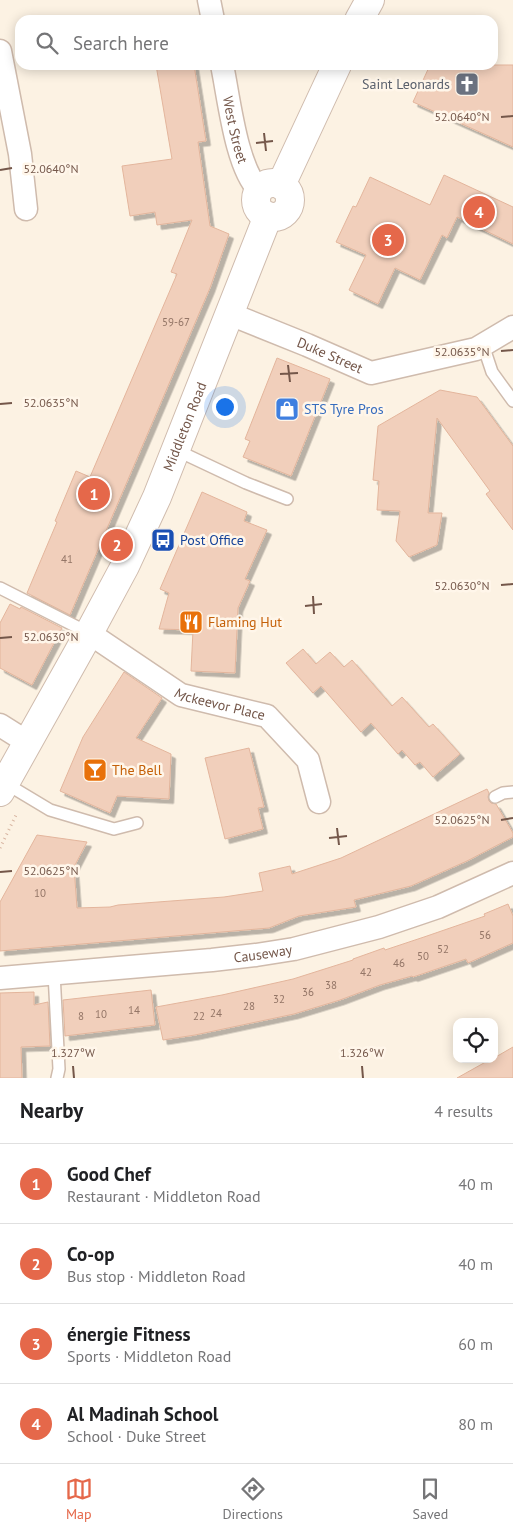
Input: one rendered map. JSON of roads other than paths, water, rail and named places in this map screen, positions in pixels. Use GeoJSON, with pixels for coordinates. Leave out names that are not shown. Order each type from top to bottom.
{"type":"FeatureCollection","features":[{"type":"Feature","properties":{"kind":"street"},"geometry":{"type":"LineString","coordinates":[[210,0],[212,15]]}},
{"type":"Feature","properties":{"kind":"street"},"geometry":{"type":"LineString","coordinates":[[362,15],[370,0]]}},
{"type":"Feature","properties":{"kind":"street"},"geometry":{"type":"LineString","coordinates":[[0,51],[20,154],[26,209]]}},
{"type":"Feature","properties":{"kind":"street","name":"West Street"},"geometry":{"type":"LineString","coordinates":[[223,70],[240,153],[251,180],[270,187]]}},
{"type":"Feature","properties":{"kind":"street"},"geometry":{"type":"LineString","coordinates":[[270,187],[334,70]]}},
{"type":"Feature","properties":{"kind":"street","name":"Middleton Road"},"geometry":{"type":"LineString","coordinates":[[3,787],[90,633],[125,566],[157,497],[268,216],[278,216],[288,208],[290,202],[289,193],[270,187]]}},
{"type":"Feature","properties":{"kind":"street","name":"Duke Street"},"geometry":{"type":"LineString","coordinates":[[230,314],[370,373],[476,349],[513,327]]}},
{"type":"Feature","properties":{"kind":"street","name":"Mckeevor Place"},"geometry":{"type":"LineString","coordinates":[[90,633],[182,695],[266,716],[308,760],[319,802]]}},
{"type":"Feature","properties":{"kind":"street"},"geometry":{"type":"LineString","coordinates":[[0,725],[27,742]]}},
{"type":"Feature","properties":{"kind":"street","name":"Causeway"},"geometry":{"type":"LineString","coordinates":[[0,978],[220,959],[294,949],[379,926],[511,881]]}},
{"type":"Feature","properties":{"kind":"lane"},"geometry":{"type":"LineString","coordinates":[[483,345],[492,372],[513,401]]}},
{"type":"Feature","properties":{"kind":"lane"},"geometry":{"type":"LineString","coordinates":[[176,450],[246,483],[287,499]]}},
{"type":"Feature","properties":{"kind":"lane"},"geometry":{"type":"LineString","coordinates":[[0,588],[90,633]]}},
{"type":"Feature","properties":{"kind":"lane"},"geometry":{"type":"LineString","coordinates":[[3,787],[50,810],[114,829],[137,823]]}},
{"type":"Feature","properties":{"kind":"lane"},"geometry":{"type":"LineString","coordinates":[[495,797],[503,793],[513,792]]}},
{"type":"Feature","properties":{"kind":"lane"},"geometry":{"type":"LineString","coordinates":[[54,973],[59,1069],[57,1078]]}},
{"type":"Feature","properties":{"kind":"place","name":"Saint Leonards"},"geometry":{"type":"Point","coordinates":[467,84]}},
{"type":"Feature","properties":{"kind":"place","name":"Al Madinah School"},"geometry":{"type":"Point","coordinates":[479,212]}},
{"type":"Feature","properties":{"kind":"place","name":"énergie Fitness"},"geometry":{"type":"Point","coordinates":[388,240]}},
{"type":"Feature","properties":{"kind":"place","name":"STS Tyre Pros"},"geometry":{"type":"Point","coordinates":[287,409]}},
{"type":"Feature","properties":{"kind":"place","name":"Good Chef"},"geometry":{"type":"Point","coordinates":[94,494]}},
{"type":"Feature","properties":{"kind":"place","name":"Post Office"},"geometry":{"type":"Point","coordinates":[163,540]}},
{"type":"Feature","properties":{"kind":"place","name":"Co-op"},"geometry":{"type":"Point","coordinates":[117,545]}},
{"type":"Feature","properties":{"kind":"place","name":"Flaming Hut"},"geometry":{"type":"Point","coordinates":[191,622]}},
{"type":"Feature","properties":{"kind":"place","name":"The Bell"},"geometry":{"type":"Point","coordinates":[95,770]}}]}
